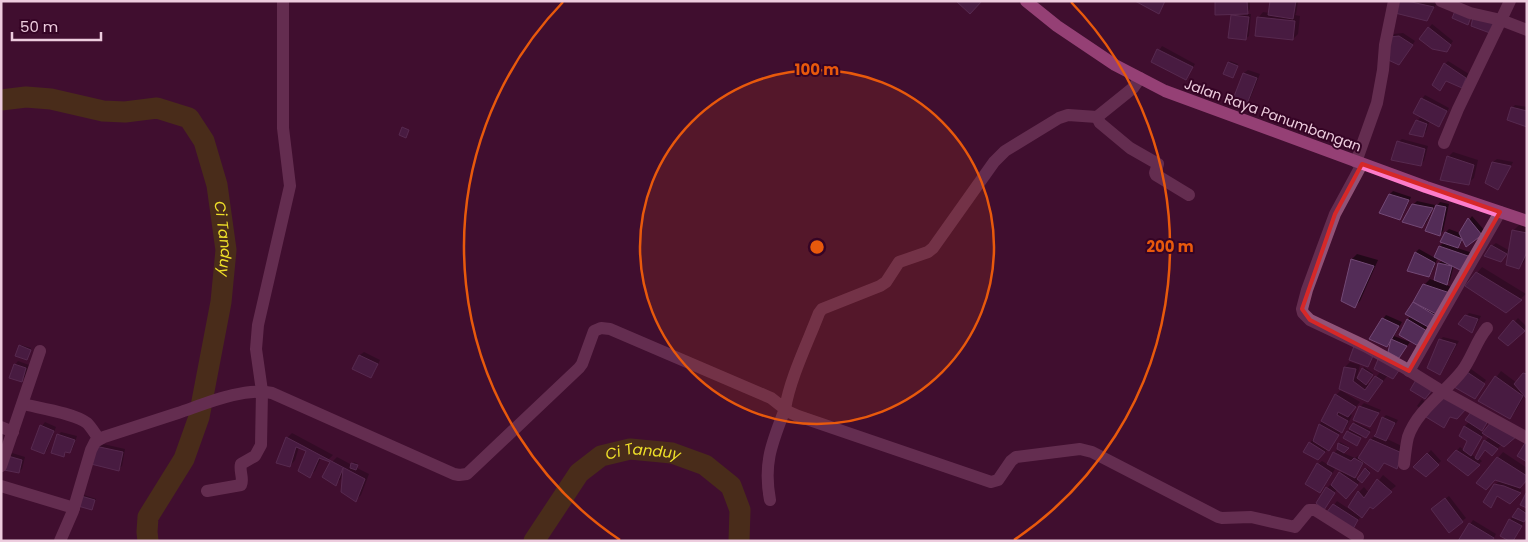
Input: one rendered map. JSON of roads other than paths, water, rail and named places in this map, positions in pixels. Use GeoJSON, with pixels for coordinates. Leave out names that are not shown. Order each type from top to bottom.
{"type":"FeatureCollection","features":[{"type":"Feature","properties":{"kind":"main road","name":"Jalan Raya Panumbangan"},"geometry":{"type":"LineString","coordinates":[[1026,1],[1057,26],[1115,65],[1166,91],[1217,112],[1527,221]]}},
{"type":"Feature","properties":{"kind":"street"},"geometry":{"type":"LineString","coordinates":[[207,491],[241,485],[241,464],[255,456],[261,445],[262,391],[256,349],[258,325],[290,186],[284,128],[283,1]]}},
{"type":"Feature","properties":{"kind":"street"},"geometry":{"type":"LineString","coordinates":[[1394,1],[1385,45],[1377,102],[1359,163],[1335,214],[1307,290],[1302,309],[1303,313],[1310,320],[1365,346],[1527,438]]}},
{"type":"Feature","properties":{"kind":"street"},"geometry":{"type":"LineString","coordinates":[[1441,1],[1470,13],[1501,20],[1527,30]]}},
{"type":"Feature","properties":{"kind":"street"},"geometry":{"type":"LineString","coordinates":[[1444,143],[1458,109],[1510,1]]}},
{"type":"Feature","properties":{"kind":"street"},"geometry":{"type":"LineString","coordinates":[[770,500],[767,469],[776,432],[818,313],[822,309],[880,286],[886,282],[901,261],[931,250],[994,162],[1005,151],[1064,116],[1097,116],[1133,88],[1140,78]]}},
{"type":"Feature","properties":{"kind":"street"},"geometry":{"type":"LineString","coordinates":[[1097,116],[1100,123],[1130,148],[1157,164],[1156,175],[1189,195]]}},
{"type":"Feature","properties":{"kind":"street"},"geometry":{"type":"LineString","coordinates":[[1409,371],[1500,212]]}},
{"type":"Feature","properties":{"kind":"street"},"geometry":{"type":"LineString","coordinates":[[60,541],[74,508],[91,450],[99,439],[223,398],[262,391],[277,395],[459,476],[467,474],[580,368],[594,331],[598,328],[610,329],[770,398],[789,412],[798,416],[990,482],[998,480],[1016,457],[1080,449],[1092,452],[1218,517],[1251,516],[1295,527],[1312,509],[1358,537]]}},
{"type":"Feature","properties":{"kind":"street"},"geometry":{"type":"LineString","coordinates":[[1404,464],[1408,436],[1416,422],[1462,371],[1477,342],[1487,328]]}},
{"type":"Feature","properties":{"kind":"street"},"geometry":{"type":"LineString","coordinates":[[1,466],[7,429],[23,404],[40,351]]}},
{"type":"Feature","properties":{"kind":"street"},"geometry":{"type":"LineString","coordinates":[[23,404],[84,421],[92,428],[99,439]]}},
{"type":"Feature","properties":{"kind":"street"},"geometry":{"type":"LineString","coordinates":[[1,486],[74,508]]}},
{"type":"Feature","properties":{"kind":"waterway","name":"Ci Tanduy"},"geometry":{"type":"LineString","coordinates":[[1,100],[26,97],[51,99],[103,111],[125,112],[157,108],[189,118],[204,141],[217,185],[226,250],[221,302],[199,417],[184,459],[148,517],[148,541]]}},
{"type":"Feature","properties":{"kind":"waterway","name":"Ci Tanduy"},"geometry":{"type":"LineString","coordinates":[[534,541],[579,473],[601,456],[630,449],[672,453],[705,465],[731,486],[740,510],[739,541]]}}]}
